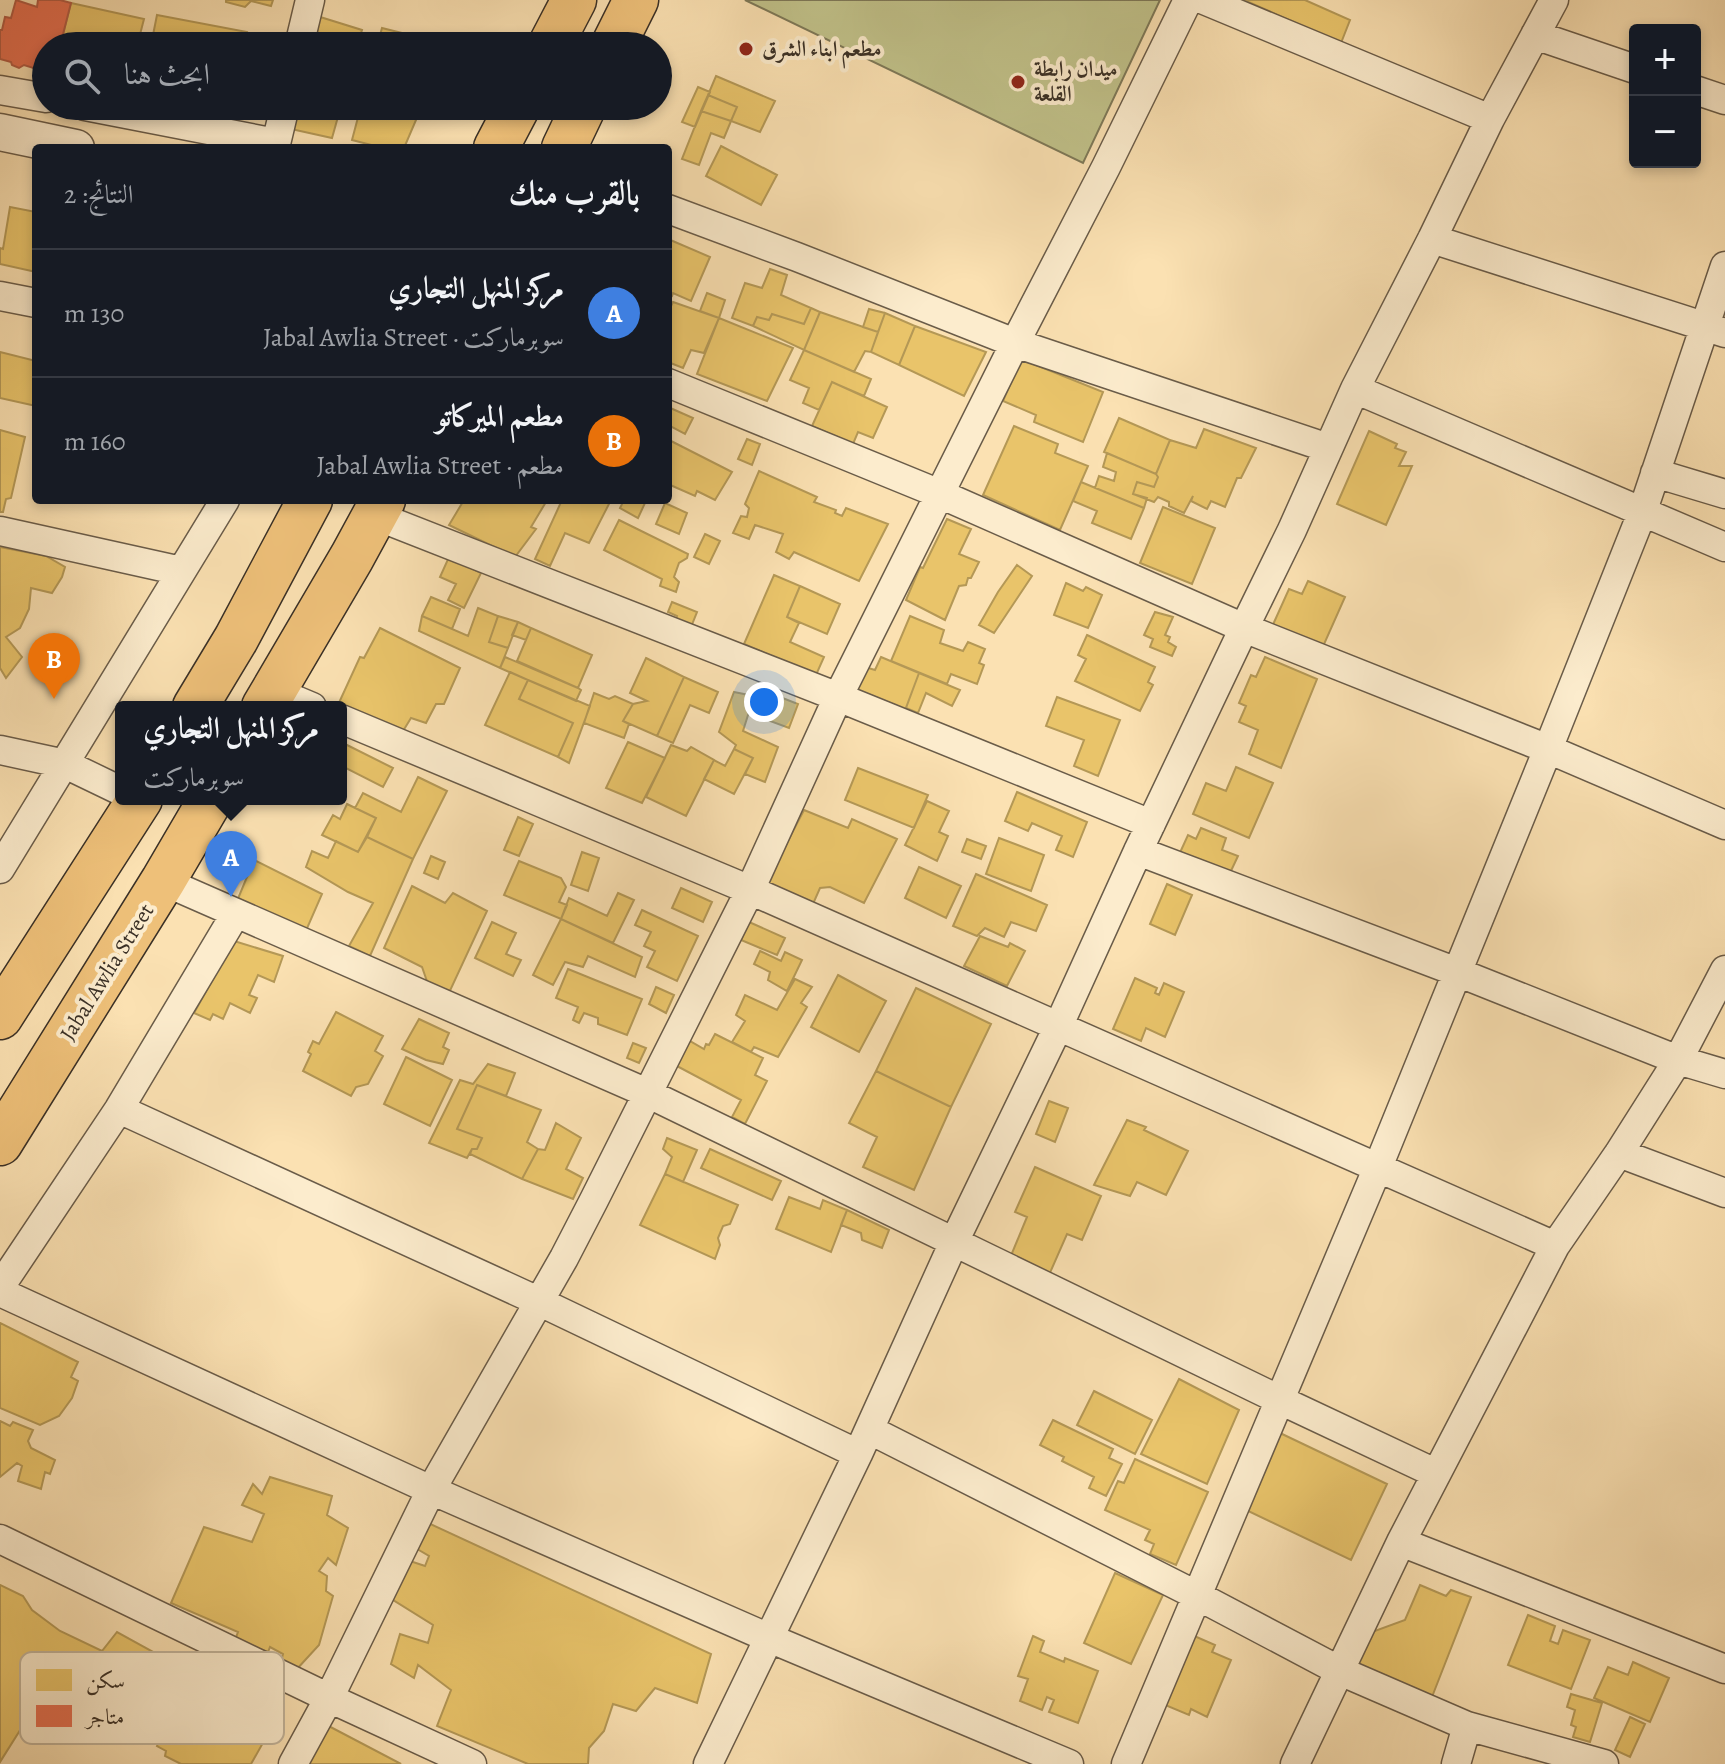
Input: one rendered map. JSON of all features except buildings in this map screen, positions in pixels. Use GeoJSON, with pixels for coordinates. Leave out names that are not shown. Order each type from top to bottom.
{"type":"FeatureCollection","features":[{"type":"Feature","properties":{"kind":"main road"},"geometry":{"type":"LineString","coordinates":[[557,32],[574,0]]}},
{"type":"Feature","properties":{"kind":"main road"},"geometry":{"type":"LineString","coordinates":[[620,32],[636,0]]}},
{"type":"Feature","properties":{"kind":"main road"},"geometry":{"type":"LineString","coordinates":[[498,144],[511,120]]}},
{"type":"Feature","properties":{"kind":"main road"},"geometry":{"type":"LineString","coordinates":[[566,144],[577,120]]}},
{"type":"Feature","properties":{"kind":"main road"},"geometry":{"type":"LineString","coordinates":[[199,701],[236,639],[308,504]]}},
{"type":"Feature","properties":{"kind":"main road"},"geometry":{"type":"LineString","coordinates":[[283,701],[378,508]]}},
{"type":"Feature","properties":{"kind":"main road"},"geometry":{"type":"LineString","coordinates":[[0,1017],[135,805]]}},
{"type":"Feature","properties":{"kind":"main road","name":"Jabal Awlia Street"},"geometry":{"type":"LineString","coordinates":[[0,1143],[207,805]]}},
{"type":"Feature","properties":{"kind":"street"},"geometry":{"type":"LineString","coordinates":[[302,32],[310,0]]}},
{"type":"Feature","properties":{"kind":"street"},"geometry":{"type":"LineString","coordinates":[[293,1764],[329,1698],[431,1490],[594,1200],[750,890],[838,697],[1188,0]]}},
{"type":"Feature","properties":{"kind":"street"},"geometry":{"type":"LineString","coordinates":[[1204,0],[1490,119]]}},
{"type":"Feature","properties":{"kind":"street"},"geometry":{"type":"LineString","coordinates":[[708,1764],[864,1442],[954,1242],[1292,530],[1355,389],[1490,119],[1554,0]]}},
{"type":"Feature","properties":{"kind":"street"},"geometry":{"type":"LineString","coordinates":[[1535,35],[1629,67]]}},
{"type":"Feature","properties":{"kind":"street"},"geometry":{"type":"LineString","coordinates":[[0,90],[32,96]]}},
{"type":"Feature","properties":{"kind":"street"},"geometry":{"type":"LineString","coordinates":[[1701,92],[1725,100]]}},
{"type":"Feature","properties":{"kind":"street"},"geometry":{"type":"LineString","coordinates":[[152,120],[266,144]]}},
{"type":"Feature","properties":{"kind":"street"},"geometry":{"type":"LineString","coordinates":[[276,144],[282,120]]}},
{"type":"Feature","properties":{"kind":"street"},"geometry":{"type":"LineString","coordinates":[[0,132],[57,144]]}},
{"type":"Feature","properties":{"kind":"street"},"geometry":{"type":"LineString","coordinates":[[672,210],[1015,343],[1328,448]]}},
{"type":"Feature","properties":{"kind":"street"},"geometry":{"type":"LineString","coordinates":[[1432,239],[1715,330]]}},
{"type":"Feature","properties":{"kind":"street"},"geometry":{"type":"LineString","coordinates":[[1126,1764],[1378,1167],[1548,749],[1655,473],[1715,330],[1725,266]]}},
{"type":"Feature","properties":{"kind":"street"},"geometry":{"type":"LineString","coordinates":[[0,296],[32,302]]}},
{"type":"Feature","properties":{"kind":"street"},"geometry":{"type":"LineString","coordinates":[[672,385],[940,494],[1244,628],[1548,749],[1725,825]]}},
{"type":"Feature","properties":{"kind":"street"},"geometry":{"type":"LineString","coordinates":[[1355,389],[1725,547]]}},
{"type":"Feature","properties":{"kind":"street"},"geometry":{"type":"LineString","coordinates":[[1655,473],[1725,494]]}},
{"type":"Feature","properties":{"kind":"street"},"geometry":{"type":"LineString","coordinates":[[0,869],[223,504]]}},
{"type":"Feature","properties":{"kind":"street"},"geometry":{"type":"LineString","coordinates":[[378,508],[1151,824]]}},
{"type":"Feature","properties":{"kind":"street"},"geometry":{"type":"LineString","coordinates":[[0,531],[181,571]]}},
{"type":"Feature","properties":{"kind":"street"},"geometry":{"type":"LineString","coordinates":[[347,722],[750,890],[1555,1246]]}},
{"type":"Feature","properties":{"kind":"street"},"geometry":{"type":"LineString","coordinates":[[0,750],[65,764],[115,788]]}},
{"type":"Feature","properties":{"kind":"street"},"geometry":{"type":"LineString","coordinates":[[1138,851],[1678,1060],[1725,1074]]}},
{"type":"Feature","properties":{"kind":"street"},"geometry":{"type":"LineString","coordinates":[[163,881],[647,1093],[1435,1473]]}},
{"type":"Feature","properties":{"kind":"street"},"geometry":{"type":"LineString","coordinates":[[236,913],[119,1109],[0,1289],[431,1490],[769,1638],[1069,1764]]}},
{"type":"Feature","properties":{"kind":"street"},"geometry":{"type":"LineString","coordinates":[[1295,1764],[1435,1473],[1555,1246],[1678,1060],[1725,970]]}},
{"type":"Feature","properties":{"kind":"street"},"geometry":{"type":"LineString","coordinates":[[119,1109],[538,1301],[864,1442],[1198,1596],[1340,1671],[1467,1726],[1604,1764]]}},
{"type":"Feature","properties":{"kind":"street"},"geometry":{"type":"LineString","coordinates":[[1619,1153],[1725,1193]]}},
{"type":"Feature","properties":{"kind":"street"},"geometry":{"type":"LineString","coordinates":[[0,1539],[234,1652]]}},
{"type":"Feature","properties":{"kind":"street"},"geometry":{"type":"LineString","coordinates":[[1401,1542],[1725,1669]]}},
{"type":"Feature","properties":{"kind":"street"},"geometry":{"type":"LineString","coordinates":[[284,1676],[472,1764]]}},
{"type":"Feature","properties":{"kind":"street"},"geometry":{"type":"LineString","coordinates":[[1456,1764],[1467,1726]]}},
{"type":"Feature","properties":{"kind":"green space","name":"ميدان رابطة القلعة"},"geometry":{"type":"Polygon","coordinates":[[[745,0],[1160,0],[1083,163],[745,0]]]}},
{"type":"Feature","properties":{"kind":"place","name":"مطعم ابناء الشرق"},"geometry":{"type":"Point","coordinates":[746,49]}},
{"type":"Feature","properties":{"kind":"place","name":"ميدان رابطة القلعة"},"geometry":{"type":"Point","coordinates":[1018,82]}},
{"type":"Feature","properties":{"kind":"place","name":"مطعم الميركاتو"},"geometry":{"type":"Point","coordinates":[54,699]}},
{"type":"Feature","properties":{"kind":"place","name":"مركز المنهل التجاري"},"geometry":{"type":"Point","coordinates":[231,897]}}]}
